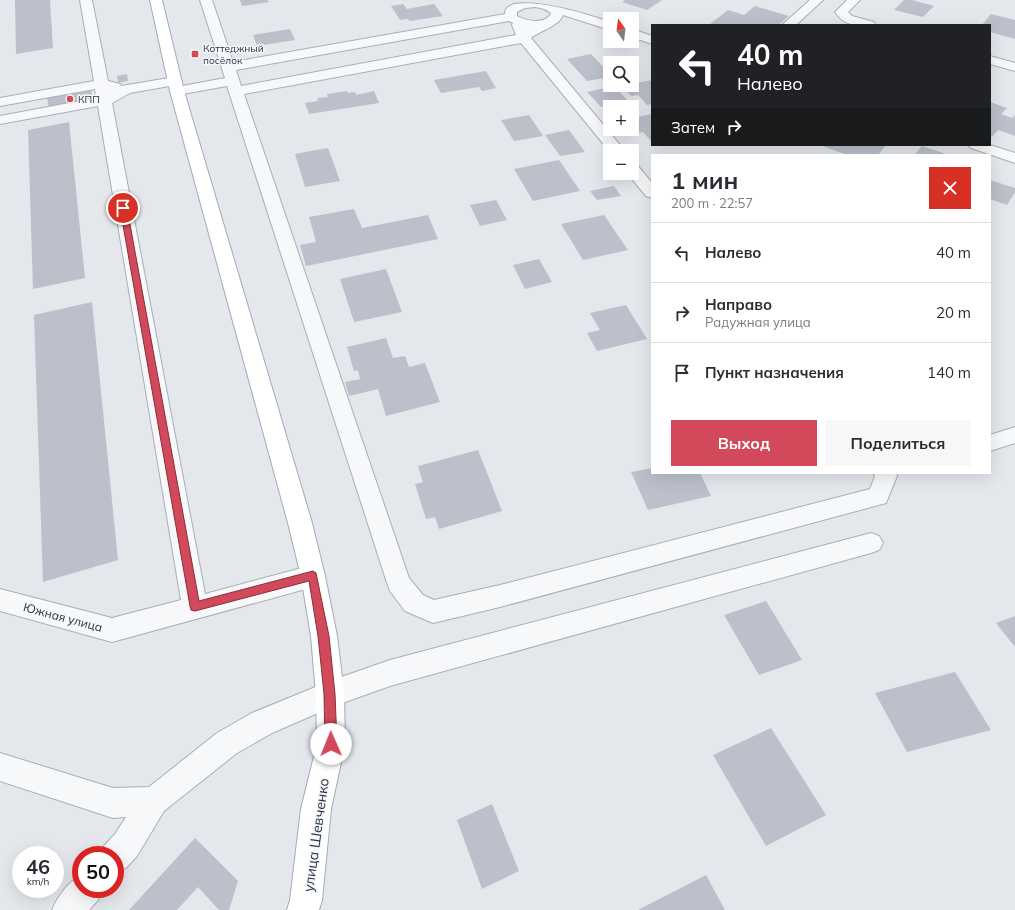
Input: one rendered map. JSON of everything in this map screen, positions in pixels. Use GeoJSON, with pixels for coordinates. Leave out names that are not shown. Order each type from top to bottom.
{"type":"FeatureCollection","features":[{"type":"Feature","properties":{"kind":"main road","name":"улица Шевченко"},"geometry":{"type":"LineString","coordinates":[[156,0],[176,86],[300,523],[313,576],[324,636],[330,694],[331,744],[316,809],[304,910]]}},
{"type":"Feature","properties":{"kind":"street"},"geometry":{"type":"LineString","coordinates":[[86,0],[195,606]]}},
{"type":"Feature","properties":{"kind":"street"},"geometry":{"type":"LineString","coordinates":[[206,0],[399,584],[414,603],[433,612],[500,596],[878,496],[889,474]]}},
{"type":"Feature","properties":{"kind":"street"},"geometry":{"type":"LineString","coordinates":[[500,0],[514,16],[524,38],[611,144]]}},
{"type":"Feature","properties":{"kind":"street"},"geometry":{"type":"LineString","coordinates":[[789,24],[817,0]]}},
{"type":"Feature","properties":{"kind":"street"},"geometry":{"type":"LineString","coordinates":[[854,0],[841,12],[848,19],[866,24]]}},
{"type":"Feature","properties":{"kind":"street"},"geometry":{"type":"LineString","coordinates":[[514,16],[518,6],[534,2],[555,15],[603,25]]}},
{"type":"Feature","properties":{"kind":"street"},"geometry":{"type":"LineString","coordinates":[[232,79],[514,16],[532,25],[579,3]]}},
{"type":"Feature","properties":{"kind":"street"},"geometry":{"type":"LineString","coordinates":[[0,102],[102,93],[126,89],[176,86],[524,38],[555,15]]}},
{"type":"Feature","properties":{"kind":"street"},"geometry":{"type":"LineString","coordinates":[[639,35],[651,40]]}},
{"type":"Feature","properties":{"kind":"street"},"geometry":{"type":"LineString","coordinates":[[991,60],[1015,67]]}},
{"type":"Feature","properties":{"kind":"street"},"geometry":{"type":"LineString","coordinates":[[0,120],[102,93]]}},
{"type":"Feature","properties":{"kind":"street"},"geometry":{"type":"LineString","coordinates":[[979,146],[1015,158]]}},
{"type":"Feature","properties":{"kind":"street"},"geometry":{"type":"LineString","coordinates":[[639,177],[651,192]]}},
{"type":"Feature","properties":{"kind":"street"},"geometry":{"type":"LineString","coordinates":[[991,443],[1015,435]]}},
{"type":"Feature","properties":{"kind":"street"},"geometry":{"type":"LineString","coordinates":[[124,847],[154,800],[227,743],[262,723],[330,694],[390,673],[871,543]]}},
{"type":"Feature","properties":{"kind":"street","name":"Южная улица"},"geometry":{"type":"LineString","coordinates":[[0,600],[112,630],[195,606],[313,576]]}},
{"type":"Feature","properties":{"kind":"street"},"geometry":{"type":"LineString","coordinates":[[0,767],[113,803],[154,800]]}},
{"type":"Feature","properties":{"kind":"street"},"geometry":{"type":"LineString","coordinates":[[68,910],[79,898]]}},
{"type":"Feature","properties":{"kind":"building"},"geometry":{"type":"Polygon","coordinates":[[[15,0],[50,0],[53,48],[16,54],[15,0]]]}},
{"type":"Feature","properties":{"kind":"building"},"geometry":{"type":"Polygon","coordinates":[[[240,0],[268,0],[269,2],[242,6],[240,0]]]}},
{"type":"Feature","properties":{"kind":"building"},"geometry":{"type":"Polygon","coordinates":[[[625,0],[662,0],[647,10],[622,2],[625,0]]]}},
{"type":"Feature","properties":{"kind":"building"},"geometry":{"type":"Polygon","coordinates":[[[904,0],[912,0],[934,6],[923,17],[894,10],[904,0]]]}},
{"type":"Feature","properties":{"kind":"building"},"geometry":{"type":"Polygon","coordinates":[[[403,4],[407,9],[434,4],[443,16],[410,21],[408,19],[400,20],[391,6],[403,4]]]}},
{"type":"Feature","properties":{"kind":"building"},"geometry":{"type":"Polygon","coordinates":[[[755,6],[789,16],[779,24],[710,24],[728,10],[744,15],[755,6]]]}},
{"type":"Feature","properties":{"kind":"building"},"geometry":{"type":"Polygon","coordinates":[[[991,14],[1015,20],[1015,39],[991,32],[991,24],[983,24],[991,14]]]}},
{"type":"Feature","properties":{"kind":"building"},"geometry":{"type":"Polygon","coordinates":[[[290,29],[295,40],[257,46],[253,35],[290,29]]]}},
{"type":"Feature","properties":{"kind":"building"},"geometry":{"type":"Polygon","coordinates":[[[591,54],[603,67],[603,78],[587,81],[567,59],[591,54]]]}},
{"type":"Feature","properties":{"kind":"building"},"geometry":{"type":"Polygon","coordinates":[[[486,71],[496,88],[482,91],[479,87],[441,93],[434,80],[486,71]]]}},
{"type":"Feature","properties":{"kind":"building"},"geometry":{"type":"Polygon","coordinates":[[[127,74],[128,81],[118,83],[117,76],[127,74]]]}},
{"type":"Feature","properties":{"kind":"building"},"geometry":{"type":"Polygon","coordinates":[[[651,80],[651,104],[647,105],[638,95],[631,96],[627,92],[639,92],[639,83],[651,80]]]}},
{"type":"Feature","properties":{"kind":"building"},"geometry":{"type":"Polygon","coordinates":[[[603,88],[603,92],[620,92],[627,100],[603,100],[603,107],[601,107],[587,92],[603,88]]]}},
{"type":"Feature","properties":{"kind":"building","name":"КПП"},"geometry":{"type":"Polygon","coordinates":[[[91,89],[93,100],[49,108],[47,98],[91,89]]]}},
{"type":"Feature","properties":{"kind":"building"},"geometry":{"type":"Polygon","coordinates":[[[347,91],[348,93],[355,92],[356,95],[374,91],[379,103],[309,114],[305,103],[318,101],[317,98],[328,97],[327,94],[347,91]]]}},
{"type":"Feature","properties":{"kind":"building"},"geometry":{"type":"Polygon","coordinates":[[[991,102],[1007,108],[1001,114],[1012,118],[1015,115],[1015,136],[998,130],[992,137],[991,102]]]}},
{"type":"Feature","properties":{"kind":"building"},"geometry":{"type":"Polygon","coordinates":[[[651,114],[651,141],[643,132],[639,133],[639,117],[651,114]]]}},
{"type":"Feature","properties":{"kind":"building"},"geometry":{"type":"Polygon","coordinates":[[[529,115],[543,136],[514,141],[501,120],[529,115]]]}},
{"type":"Feature","properties":{"kind":"building"},"geometry":{"type":"Polygon","coordinates":[[[69,122],[85,278],[33,289],[28,130],[69,122]]]}},
{"type":"Feature","properties":{"kind":"building"},"geometry":{"type":"Polygon","coordinates":[[[569,130],[585,152],[560,156],[545,135],[569,130]]]}},
{"type":"Feature","properties":{"kind":"building"},"geometry":{"type":"Polygon","coordinates":[[[823,146],[885,146],[879,154],[844,154],[823,146]]]}},
{"type":"Feature","properties":{"kind":"building"},"geometry":{"type":"Polygon","coordinates":[[[922,146],[946,154],[915,154],[922,146]]]}},
{"type":"Feature","properties":{"kind":"building"},"geometry":{"type":"Polygon","coordinates":[[[328,148],[340,181],[305,187],[295,154],[328,148]]]}},
{"type":"Feature","properties":{"kind":"building"},"geometry":{"type":"Polygon","coordinates":[[[559,160],[580,191],[533,201],[514,169],[559,160]]]}},
{"type":"Feature","properties":{"kind":"building"},"geometry":{"type":"Polygon","coordinates":[[[991,180],[1015,188],[1015,192],[1007,205],[991,199],[991,180]]]}},
{"type":"Feature","properties":{"kind":"building"},"geometry":{"type":"Polygon","coordinates":[[[614,186],[621,196],[597,200],[590,191],[614,186]]]}},
{"type":"Feature","properties":{"kind":"building"},"geometry":{"type":"Polygon","coordinates":[[[496,200],[507,220],[480,226],[470,205],[496,200]]]}},
{"type":"Feature","properties":{"kind":"building"},"geometry":{"type":"Polygon","coordinates":[[[354,209],[362,228],[428,215],[438,239],[306,266],[300,245],[316,242],[309,217],[354,209]]]}},
{"type":"Feature","properties":{"kind":"building"},"geometry":{"type":"Polygon","coordinates":[[[604,215],[628,250],[583,260],[561,224],[604,215]]]}},
{"type":"Feature","properties":{"kind":"building"},"geometry":{"type":"Polygon","coordinates":[[[539,259],[552,282],[525,289],[513,265],[539,259]]]}},
{"type":"Feature","properties":{"kind":"building"},"geometry":{"type":"Polygon","coordinates":[[[386,269],[402,312],[354,322],[340,279],[386,269]]]}},
{"type":"Feature","properties":{"kind":"building"},"geometry":{"type":"Polygon","coordinates":[[[92,302],[118,560],[43,582],[34,315],[92,302]]]}},
{"type":"Feature","properties":{"kind":"building"},"geometry":{"type":"Polygon","coordinates":[[[626,305],[647,339],[597,351],[587,333],[600,330],[590,313],[626,305]]]}},
{"type":"Feature","properties":{"kind":"building"},"geometry":{"type":"Polygon","coordinates":[[[386,338],[393,358],[405,356],[409,367],[425,363],[440,402],[386,416],[378,389],[349,396],[345,382],[360,379],[358,370],[354,371],[347,347],[386,338]]]}},
{"type":"Feature","properties":{"kind":"building"},"geometry":{"type":"Polygon","coordinates":[[[478,450],[502,511],[439,529],[435,517],[426,519],[415,484],[423,482],[418,466],[478,450]]]}},
{"type":"Feature","properties":{"kind":"building"},"geometry":{"type":"Polygon","coordinates":[[[651,468],[651,474],[700,474],[711,496],[648,510],[631,472],[651,468]]]}},
{"type":"Feature","properties":{"kind":"building"},"geometry":{"type":"Polygon","coordinates":[[[766,601],[802,660],[759,675],[724,615],[766,601]]]}},
{"type":"Feature","properties":{"kind":"building"},"geometry":{"type":"Polygon","coordinates":[[[1015,616],[1015,647],[996,623],[1015,616]]]}},
{"type":"Feature","properties":{"kind":"building"},"geometry":{"type":"Polygon","coordinates":[[[955,672],[991,730],[907,752],[875,693],[955,672]]]}},
{"type":"Feature","properties":{"kind":"building"},"geometry":{"type":"Polygon","coordinates":[[[771,728],[826,815],[766,846],[713,755],[771,728]]]}},
{"type":"Feature","properties":{"kind":"building"},"geometry":{"type":"Polygon","coordinates":[[[492,804],[519,871],[482,889],[457,820],[492,804]]]}},
{"type":"Feature","properties":{"kind":"building"},"geometry":{"type":"Polygon","coordinates":[[[195,838],[238,881],[229,910],[219,910],[198,887],[177,910],[129,910],[195,838]]]}},
{"type":"Feature","properties":{"kind":"building"},"geometry":{"type":"Polygon","coordinates":[[[706,875],[725,910],[638,910],[706,875]]]}},
{"type":"Feature","properties":{"kind":"place","name":"Коттеджный посёлок"},"geometry":{"type":"Point","coordinates":[195,54]}},
{"type":"Feature","properties":{"kind":"place","name":"КПП"},"geometry":{"type":"Point","coordinates":[70,99]}},
{"type":"Feature","properties":{"kind":"route"},"geometry":{"type":"LineString","coordinates":[[123,208],[195,606],[313,576],[324,636],[330,694],[331,744]]}}]}
